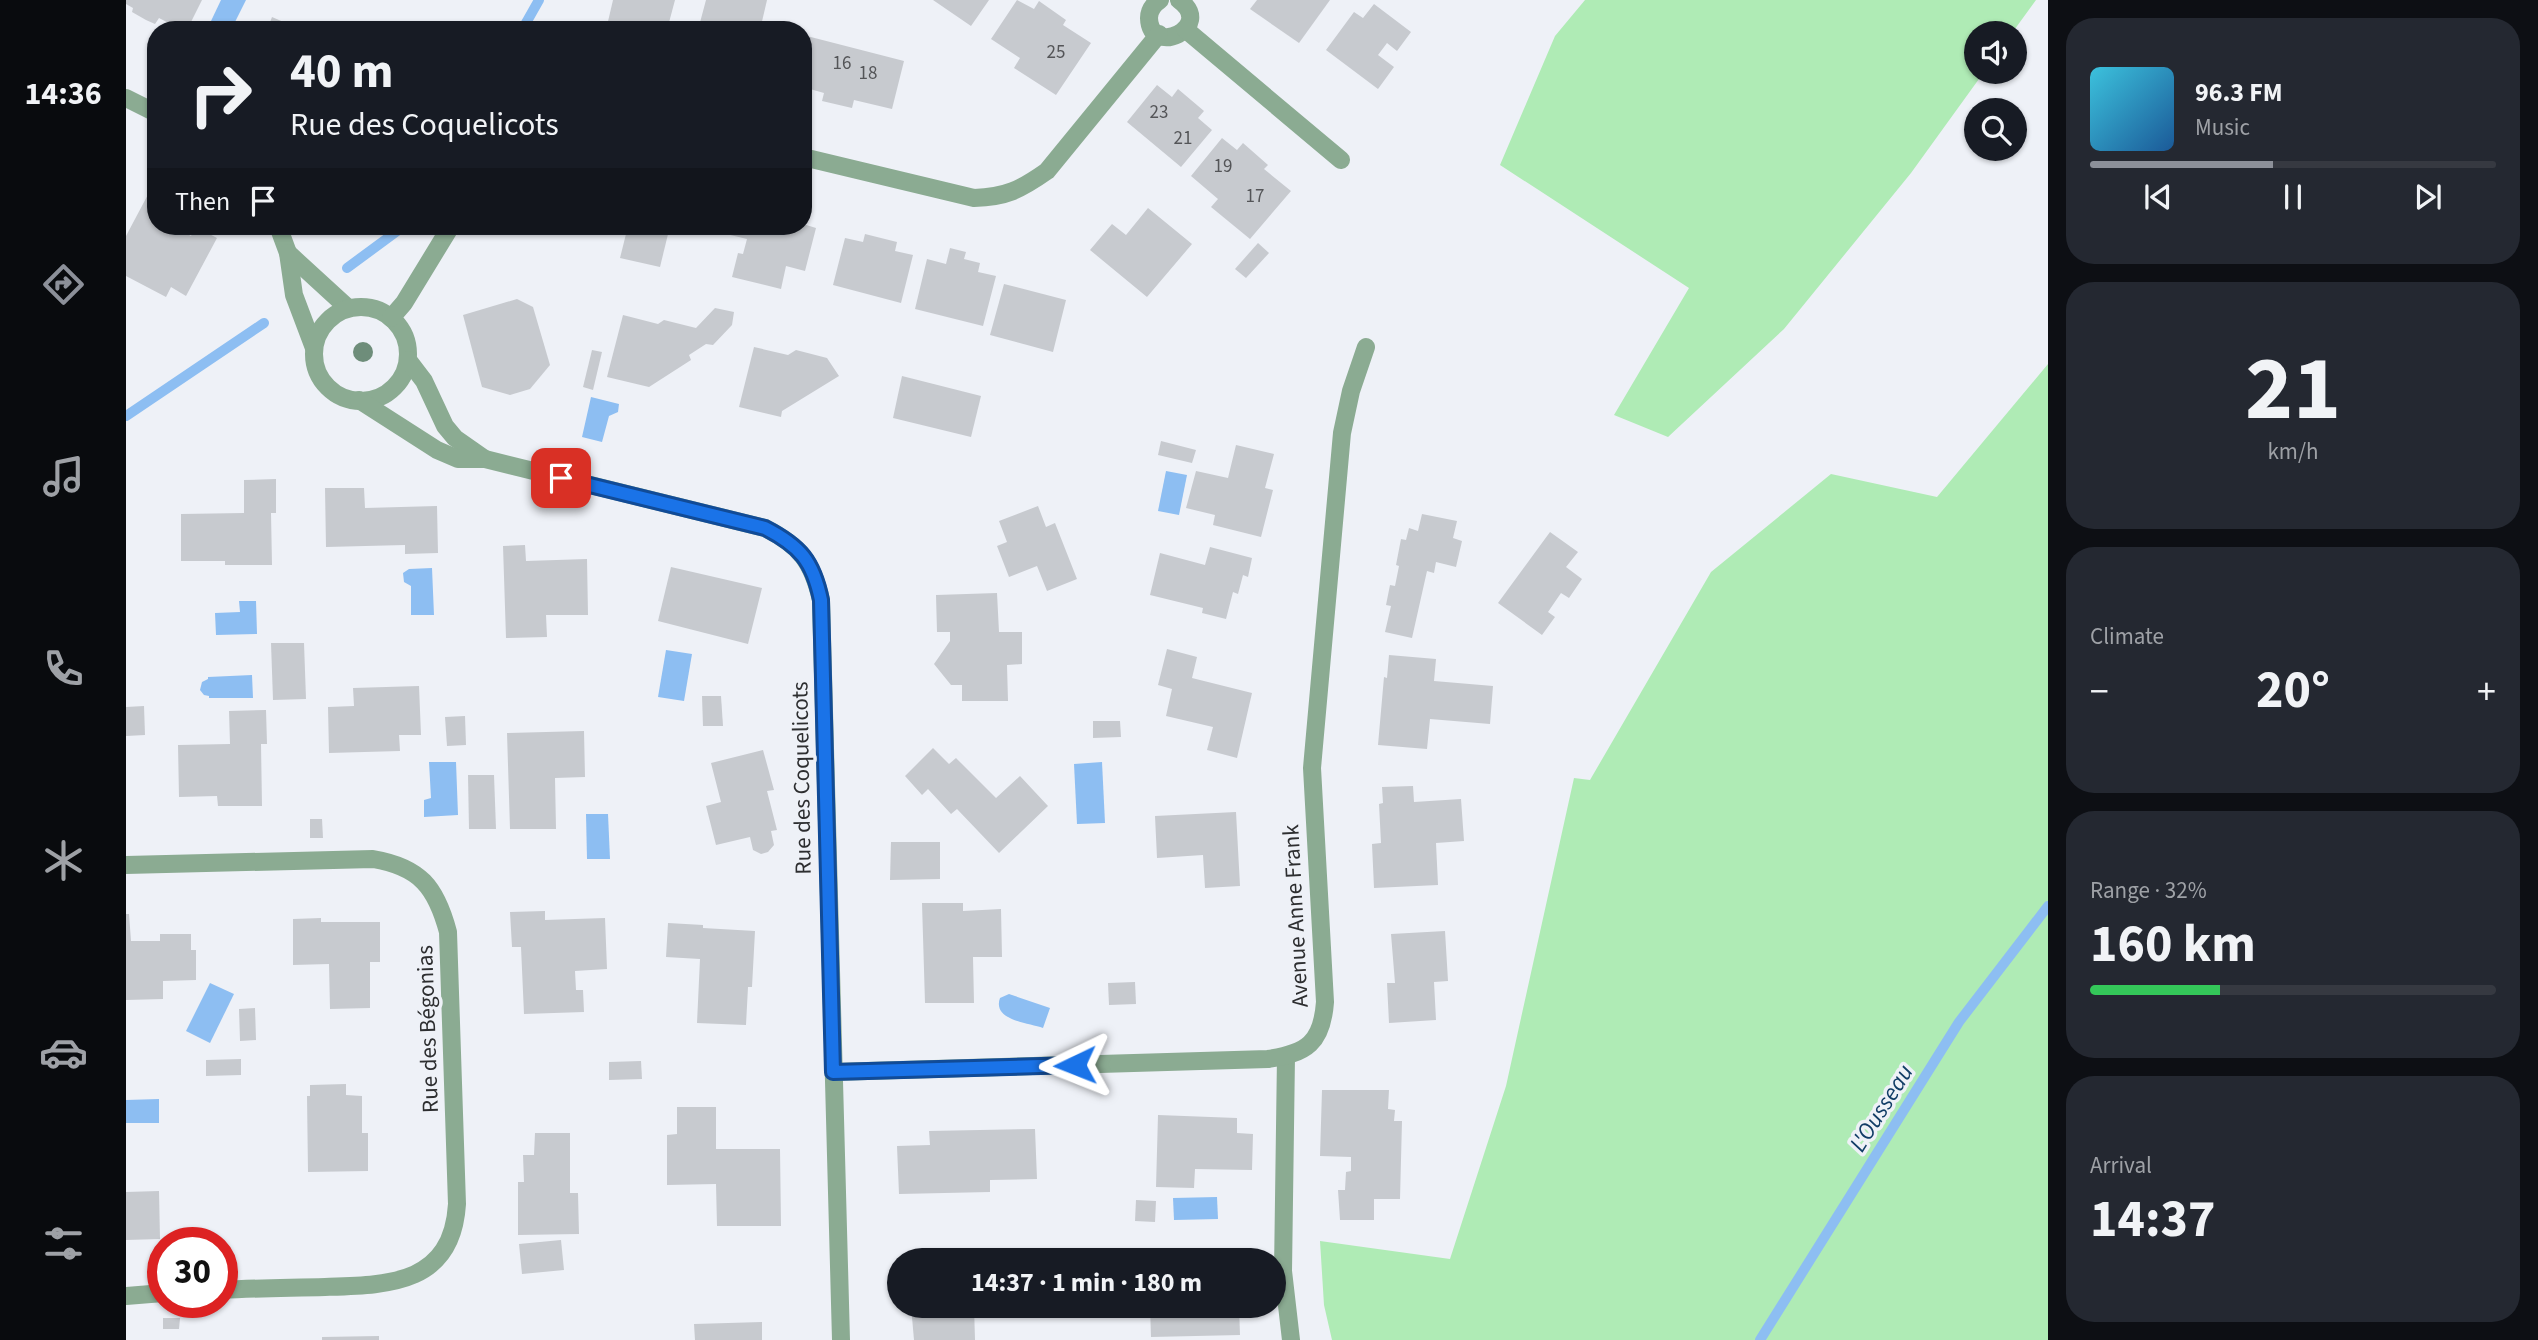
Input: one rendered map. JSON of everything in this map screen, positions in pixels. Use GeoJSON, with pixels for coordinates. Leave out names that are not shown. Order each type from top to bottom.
{"type":"FeatureCollection","features":[{"type":"Feature","properties":{"kind":"street"},"geometry":{"type":"LineString","coordinates":[[1149,3],[1149,20],[1153,30],[1172,37],[1185,29],[1190,15],[1183,1]]}},
{"type":"Feature","properties":{"kind":"street"},"geometry":{"type":"LineString","coordinates":[[1185,29],[1341,160]]}},
{"type":"Feature","properties":{"kind":"street"},"geometry":{"type":"LineString","coordinates":[[812,160],[974,198],[999,198],[1024,187],[1046,172],[1159,34]]}},
{"type":"Feature","properties":{"kind":"street"},"geometry":{"type":"LineString","coordinates":[[126,98],[147,108]]}},
{"type":"Feature","properties":{"kind":"street","name":"Rue des Coquelicots"},"geometry":{"type":"LineString","coordinates":[[281,235],[288,253],[294,295],[314,348],[317,370],[325,384],[336,394],[359,400],[411,435],[458,459],[485,459],[765,528],[784,538],[799,550],[808,562],[817,580],[821,600],[841,1340]]}},
{"type":"Feature","properties":{"kind":"street"},"geometry":{"type":"LineString","coordinates":[[314,348],[325,323],[348,308],[363,306],[378,310],[391,318],[404,303],[446,235]]}},
{"type":"Feature","properties":{"kind":"street","name":"Rue des Coquelicots"},"geometry":{"type":"LineString","coordinates":[[288,253],[348,308]]}},
{"type":"Feature","properties":{"kind":"street","name":"Rue des Coquelicots"},"geometry":{"type":"LineString","coordinates":[[391,318],[402,329],[408,344],[408,360],[424,381],[445,426],[455,438],[485,459]]}},
{"type":"Feature","properties":{"kind":"street","name":"Avenue Anne Frank"},"geometry":{"type":"LineString","coordinates":[[833,1072],[1268,1059],[1286,1056],[1311,1044],[1319,1034],[1324,1022],[1325,1002],[1312,768],[1342,433],[1351,391],[1366,347]]}},
{"type":"Feature","properties":{"kind":"street"},"geometry":{"type":"LineString","coordinates":[[359,400],[382,397],[404,375],[408,360]]}},
{"type":"Feature","properties":{"kind":"street","name":"Rue des Bégonias"},"geometry":{"type":"LineString","coordinates":[[126,865],[373,859],[388,862],[414,872],[427,884],[437,900],[448,932],[457,1204],[456,1220],[445,1249],[412,1276],[379,1285],[238,1289]]}},
{"type":"Feature","properties":{"kind":"street"},"geometry":{"type":"LineString","coordinates":[[1286,1056],[1283,1271],[1292,1340]]}},
{"type":"Feature","properties":{"kind":"street"},"geometry":{"type":"LineString","coordinates":[[126,1296],[147,1294]]}},
{"type":"Feature","properties":{"kind":"green space"},"geometry":{"type":"Polygon","coordinates":[[[1585,0],[2036,0],[2021,21],[1964,21],[1964,84],[1975,84],[1911,173],[1784,329],[1668,437],[1614,415],[1689,288],[1500,165],[1555,36],[1585,0]]]}},
{"type":"Feature","properties":{"kind":"green space"},"geometry":{"type":"Polygon","coordinates":[[[2048,364],[2048,1340],[1332,1340],[1324,1305],[1320,1241],[1450,1259],[1506,1086],[1574,778],[1590,780],[1711,572],[1831,474],[1937,497],[2048,364]]]}},
{"type":"Feature","properties":{"kind":"water"},"geometry":{"type":"Polygon","coordinates":[[[221,0],[246,0],[236,21],[211,21],[221,0]]]}},
{"type":"Feature","properties":{"kind":"water"},"geometry":{"type":"Polygon","coordinates":[[[591,397],[619,404],[618,412],[609,416],[602,442],[582,437],[591,397]]]}},
{"type":"Feature","properties":{"kind":"water"},"geometry":{"type":"Polygon","coordinates":[[[1166,471],[1187,475],[1179,515],[1158,511],[1166,471]]]}},
{"type":"Feature","properties":{"kind":"water"},"geometry":{"type":"Polygon","coordinates":[[[432,568],[434,615],[411,615],[411,586],[404,582],[403,573],[409,569],[432,568]]]}},
{"type":"Feature","properties":{"kind":"water"},"geometry":{"type":"Polygon","coordinates":[[[239,601],[256,601],[257,634],[216,635],[215,613],[240,612],[239,601]]]}},
{"type":"Feature","properties":{"kind":"water"},"geometry":{"type":"Polygon","coordinates":[[[666,650],[692,654],[684,701],[658,697],[666,650]]]}},
{"type":"Feature","properties":{"kind":"water"},"geometry":{"type":"Polygon","coordinates":[[[252,675],[253,698],[209,698],[200,690],[202,682],[208,677],[252,675]]]}},
{"type":"Feature","properties":{"kind":"water"},"geometry":{"type":"Polygon","coordinates":[[[429,762],[456,762],[458,815],[424,817],[424,800],[431,798],[429,762]]]}},
{"type":"Feature","properties":{"kind":"water"},"geometry":{"type":"Polygon","coordinates":[[[1102,762],[1105,823],[1077,824],[1074,764],[1102,762]]]}},
{"type":"Feature","properties":{"kind":"water"},"geometry":{"type":"Polygon","coordinates":[[[586,814],[608,814],[610,859],[587,859],[586,814]]]}},
{"type":"Feature","properties":{"kind":"water"},"geometry":{"type":"Polygon","coordinates":[[[210,983],[234,994],[210,1043],[186,1031],[210,983]]]}},
{"type":"Feature","properties":{"kind":"water"},"geometry":{"type":"Polygon","coordinates":[[[1009,994],[1050,1008],[1043,1028],[1013,1019],[1001,1011],[1000,998],[1009,994]]]}},
{"type":"Feature","properties":{"kind":"water"},"geometry":{"type":"Polygon","coordinates":[[[159,1099],[159,1123],[126,1123],[126,1100],[159,1099]]]}},
{"type":"Feature","properties":{"kind":"water"},"geometry":{"type":"Polygon","coordinates":[[[1217,1197],[1218,1219],[1174,1220],[1173,1198],[1217,1197]]]}},
{"type":"Feature","properties":{"kind":"building"},"geometry":{"type":"Polygon","coordinates":[[[126,0],[202,0],[192,21],[165,21],[159,18],[157,21],[148,21],[132,12],[133,8],[126,4],[126,0]]]}},
{"type":"Feature","properties":{"kind":"building"},"geometry":{"type":"Polygon","coordinates":[[[613,0],[675,0],[669,21],[608,21],[613,0]]]}},
{"type":"Feature","properties":{"kind":"building"},"geometry":{"type":"Polygon","coordinates":[[[706,0],[767,0],[762,21],[700,21],[706,0]]]}},
{"type":"Feature","properties":{"kind":"building"},"geometry":{"type":"Polygon","coordinates":[[[933,0],[989,0],[971,26],[933,0]]]}},
{"type":"Feature","properties":{"kind":"building"},"geometry":{"type":"Polygon","coordinates":[[[1017,0],[1034,9],[1039,1],[1066,20],[1063,25],[1091,43],[1056,95],[1014,68],[1020,58],[991,39],[1017,0]]]}},
{"type":"Feature","properties":{"kind":"building"},"geometry":{"type":"Polygon","coordinates":[[[1257,0],[1330,0],[1299,43],[1250,9],[1257,0]]]}},
{"type":"Feature","properties":{"kind":"building"},"geometry":{"type":"Polygon","coordinates":[[[1374,4],[1411,32],[1397,51],[1387,43],[1378,55],[1394,67],[1378,89],[1326,50],[1354,12],[1363,18],[1374,4]]]}},
{"type":"Feature","properties":{"kind":"building"},"geometry":{"type":"Polygon","coordinates":[[[812,37],[904,61],[892,109],[854,100],[852,108],[822,101],[824,93],[812,90],[812,37]]]}},
{"type":"Feature","properties":{"kind":"building"},"geometry":{"type":"Polygon","coordinates":[[[1157,85],[1172,97],[1178,89],[1204,111],[1198,118],[1212,130],[1181,167],[1127,122],[1157,85]]]}},
{"type":"Feature","properties":{"kind":"building"},"geometry":{"type":"Polygon","coordinates":[[[1222,138],[1237,150],[1243,143],[1268,165],[1264,169],[1291,191],[1250,239],[1211,207],[1218,199],[1191,176],[1222,138]]]}},
{"type":"Feature","properties":{"kind":"building"},"geometry":{"type":"Polygon","coordinates":[[[147,196],[147,235],[211,235],[217,238],[186,296],[171,287],[166,297],[126,276],[126,236],[147,196]]]}},
{"type":"Feature","properties":{"kind":"building"},"geometry":{"type":"Polygon","coordinates":[[[1148,208],[1192,244],[1147,297],[1090,250],[1112,224],[1126,235],[1148,208]]]}},
{"type":"Feature","properties":{"kind":"building"},"geometry":{"type":"Polygon","coordinates":[[[812,227],[816,228],[805,271],[786,266],[781,289],[732,277],[738,253],[743,254],[747,239],[730,235],[812,235],[812,227]]]}},
{"type":"Feature","properties":{"kind":"building"},"geometry":{"type":"Polygon","coordinates":[[[865,234],[897,242],[895,251],[913,255],[901,303],[833,285],[845,238],[863,242],[865,234]]]}},
{"type":"Feature","properties":{"kind":"building"},"geometry":{"type":"Polygon","coordinates":[[[626,235],[668,235],[660,267],[620,258],[626,235]]]}},
{"type":"Feature","properties":{"kind":"building"},"geometry":{"type":"Polygon","coordinates":[[[1258,243],[1269,253],[1246,278],[1235,269],[1258,243]]]}},
{"type":"Feature","properties":{"kind":"building"},"geometry":{"type":"Polygon","coordinates":[[[950,248],[966,252],[964,259],[980,263],[978,272],[996,276],[983,326],[915,309],[927,259],[946,264],[950,248]]]}},
{"type":"Feature","properties":{"kind":"building"},"geometry":{"type":"Polygon","coordinates":[[[1004,284],[1066,300],[1053,352],[990,335],[1004,284]]]}},
{"type":"Feature","properties":{"kind":"building"},"geometry":{"type":"Polygon","coordinates":[[[517,299],[533,307],[550,365],[530,389],[510,395],[482,387],[463,315],[517,299]]]}},
{"type":"Feature","properties":{"kind":"building"},"geometry":{"type":"Polygon","coordinates":[[[715,308],[734,312],[732,325],[713,345],[706,344],[689,355],[691,360],[649,387],[607,377],[623,315],[658,324],[664,320],[696,328],[715,308]]]}},
{"type":"Feature","properties":{"kind":"building"},"geometry":{"type":"Polygon","coordinates":[[[754,347],[788,355],[796,350],[827,358],[839,376],[782,411],[781,417],[739,407],[754,347]]]}},
{"type":"Feature","properties":{"kind":"building"},"geometry":{"type":"Polygon","coordinates":[[[592,350],[602,352],[593,390],[583,387],[592,350]]]}},
{"type":"Feature","properties":{"kind":"building"},"geometry":{"type":"Polygon","coordinates":[[[902,376],[981,396],[971,437],[893,418],[902,376]]]}},
{"type":"Feature","properties":{"kind":"building"},"geometry":{"type":"Polygon","coordinates":[[[1161,441],[1196,450],[1192,463],[1158,455],[1161,441]]]}},
{"type":"Feature","properties":{"kind":"building"},"geometry":{"type":"Polygon","coordinates":[[[1236,445],[1274,454],[1265,488],[1273,490],[1261,537],[1213,525],[1215,515],[1186,508],[1196,471],[1228,478],[1236,445]]]}},
{"type":"Feature","properties":{"kind":"building"},"geometry":{"type":"Polygon","coordinates":[[[276,479],[276,513],[271,513],[272,565],[181,561],[181,514],[244,513],[244,480],[276,479]]]}},
{"type":"Feature","properties":{"kind":"building"},"geometry":{"type":"Polygon","coordinates":[[[325,488],[364,488],[365,508],[437,506],[438,553],[405,554],[405,545],[326,547],[325,488]]]}},
{"type":"Feature","properties":{"kind":"building"},"geometry":{"type":"Polygon","coordinates":[[[1038,506],[1046,527],[1055,523],[1077,579],[1047,591],[1037,566],[1009,577],[997,546],[1007,542],[999,521],[1038,506]]]}},
{"type":"Feature","properties":{"kind":"building"},"geometry":{"type":"Polygon","coordinates":[[[1422,514],[1457,521],[1453,538],[1462,541],[1456,567],[1436,562],[1434,573],[1427,571],[1412,638],[1385,632],[1391,606],[1386,605],[1390,585],[1395,586],[1401,539],[1406,540],[1409,528],[1418,531],[1422,514]]]}},
{"type":"Feature","properties":{"kind":"building"},"geometry":{"type":"Polygon","coordinates":[[[1550,532],[1578,552],[1566,567],[1582,579],[1569,598],[1561,593],[1548,612],[1555,617],[1542,635],[1498,603],[1550,532]]]}},
{"type":"Feature","properties":{"kind":"building"},"geometry":{"type":"Polygon","coordinates":[[[525,545],[526,561],[587,559],[588,615],[546,615],[547,637],[506,638],[503,546],[525,545]]]}},
{"type":"Feature","properties":{"kind":"building"},"geometry":{"type":"Polygon","coordinates":[[[1210,547],[1252,558],[1248,577],[1243,575],[1238,594],[1233,592],[1226,619],[1202,613],[1203,608],[1150,595],[1160,553],[1205,565],[1210,547]]]}},
{"type":"Feature","properties":{"kind":"building"},"geometry":{"type":"Polygon","coordinates":[[[671,567],[762,588],[748,644],[658,621],[671,567]]]}},
{"type":"Feature","properties":{"kind":"building"},"geometry":{"type":"Polygon","coordinates":[[[997,593],[999,632],[1022,632],[1022,664],[1007,665],[1008,701],[962,701],[962,685],[951,685],[934,664],[950,641],[950,632],[937,632],[936,595],[997,593]]]}},
{"type":"Feature","properties":{"kind":"building"},"geometry":{"type":"Polygon","coordinates":[[[271,643],[304,643],[306,699],[273,700],[271,643]]]}},
{"type":"Feature","properties":{"kind":"building"},"geometry":{"type":"Polygon","coordinates":[[[1167,649],[1197,657],[1192,678],[1252,693],[1237,758],[1207,750],[1213,727],[1166,716],[1172,689],[1158,685],[1167,649]]]}},
{"type":"Feature","properties":{"kind":"building"},"geometry":{"type":"Polygon","coordinates":[[[1389,655],[1436,659],[1434,681],[1493,686],[1490,724],[1430,719],[1427,749],[1378,745],[1384,677],[1387,678],[1389,655]]]}},
{"type":"Feature","properties":{"kind":"building"},"geometry":{"type":"Polygon","coordinates":[[[419,686],[421,735],[399,735],[400,751],[329,753],[328,707],[354,706],[353,688],[419,686]]]}},
{"type":"Feature","properties":{"kind":"building"},"geometry":{"type":"Polygon","coordinates":[[[702,696],[721,696],[723,726],[703,726],[702,696]]]}},
{"type":"Feature","properties":{"kind":"building"},"geometry":{"type":"Polygon","coordinates":[[[144,706],[145,735],[126,736],[126,707],[144,706]]]}},
{"type":"Feature","properties":{"kind":"building"},"geometry":{"type":"Polygon","coordinates":[[[266,710],[267,744],[261,744],[262,806],[218,806],[217,796],[179,797],[178,745],[230,744],[229,711],[266,710]]]}},
{"type":"Feature","properties":{"kind":"building"},"geometry":{"type":"Polygon","coordinates":[[[465,716],[466,745],[447,746],[445,717],[465,716]]]}},
{"type":"Feature","properties":{"kind":"building"},"geometry":{"type":"Polygon","coordinates":[[[1093,721],[1120,721],[1121,737],[1093,738],[1093,721]]]}},
{"type":"Feature","properties":{"kind":"building"},"geometry":{"type":"Polygon","coordinates":[[[584,731],[585,777],[555,778],[556,829],[510,829],[507,733],[584,731]]]}},
{"type":"Feature","properties":{"kind":"building"},"geometry":{"type":"Polygon","coordinates":[[[933,748],[949,764],[956,758],[996,798],[1020,776],[1048,806],[999,853],[957,809],[951,814],[928,789],[922,795],[905,776],[933,748]]]}},
{"type":"Feature","properties":{"kind":"building"},"geometry":{"type":"Polygon","coordinates":[[[763,750],[774,790],[767,791],[777,830],[771,831],[774,845],[768,852],[761,854],[753,850],[750,837],[716,845],[706,806],[721,802],[711,763],[763,750]]]}},
{"type":"Feature","properties":{"kind":"building"},"geometry":{"type":"Polygon","coordinates":[[[468,775],[494,775],[496,829],[469,829],[468,775]]]}},
{"type":"Feature","properties":{"kind":"building"},"geometry":{"type":"Polygon","coordinates":[[[1413,786],[1414,802],[1461,799],[1464,841],[1436,843],[1438,885],[1374,888],[1372,844],[1381,843],[1379,804],[1383,803],[1382,787],[1413,786]]]}},
{"type":"Feature","properties":{"kind":"building"},"geometry":{"type":"Polygon","coordinates":[[[1236,812],[1240,886],[1205,888],[1203,855],[1157,858],[1155,816],[1236,812]]]}},
{"type":"Feature","properties":{"kind":"building"},"geometry":{"type":"Polygon","coordinates":[[[310,819],[322,819],[323,838],[310,838],[310,819]]]}},
{"type":"Feature","properties":{"kind":"building"},"geometry":{"type":"Polygon","coordinates":[[[891,842],[940,842],[940,879],[890,880],[891,842]]]}},
{"type":"Feature","properties":{"kind":"building"},"geometry":{"type":"Polygon","coordinates":[[[922,903],[963,903],[963,911],[1001,909],[1002,957],[973,957],[974,1003],[925,1003],[922,903]]]}},
{"type":"Feature","properties":{"kind":"building"},"geometry":{"type":"Polygon","coordinates":[[[545,911],[545,920],[605,918],[607,969],[575,971],[576,990],[583,990],[584,1012],[524,1014],[521,947],[512,947],[510,912],[545,911]]]}},
{"type":"Feature","properties":{"kind":"building"},"geometry":{"type":"Polygon","coordinates":[[[126,914],[129,914],[131,941],[160,941],[160,934],[191,934],[191,950],[196,950],[196,980],[163,981],[163,999],[126,1000],[126,914]]]}},
{"type":"Feature","properties":{"kind":"building"},"geometry":{"type":"Polygon","coordinates":[[[321,918],[321,922],[380,922],[380,962],[370,962],[370,1008],[330,1009],[329,964],[293,965],[293,919],[321,918]]]}},
{"type":"Feature","properties":{"kind":"building"},"geometry":{"type":"Polygon","coordinates":[[[668,923],[755,931],[752,987],[748,987],[746,1025],[697,1023],[700,959],[666,957],[668,923]]]}},
{"type":"Feature","properties":{"kind":"building"},"geometry":{"type":"Polygon","coordinates":[[[1445,931],[1448,981],[1434,982],[1436,1020],[1389,1023],[1387,983],[1395,983],[1391,934],[1445,931]]]}},
{"type":"Feature","properties":{"kind":"building"},"geometry":{"type":"Polygon","coordinates":[[[1135,982],[1136,1004],[1109,1005],[1108,983],[1135,982]]]}},
{"type":"Feature","properties":{"kind":"building"},"geometry":{"type":"Polygon","coordinates":[[[255,1008],[256,1040],[240,1041],[239,1009],[255,1008]]]}},
{"type":"Feature","properties":{"kind":"building"},"geometry":{"type":"Polygon","coordinates":[[[241,1059],[241,1075],[206,1076],[206,1060],[241,1059]]]}},
{"type":"Feature","properties":{"kind":"building"},"geometry":{"type":"Polygon","coordinates":[[[641,1061],[642,1079],[609,1080],[609,1062],[641,1061]]]}},
{"type":"Feature","properties":{"kind":"building"},"geometry":{"type":"Polygon","coordinates":[[[346,1084],[346,1095],[362,1096],[362,1133],[368,1133],[368,1171],[308,1172],[307,1096],[310,1096],[310,1085],[346,1084]]]}},
{"type":"Feature","properties":{"kind":"building"},"geometry":{"type":"Polygon","coordinates":[[[1322,1090],[1389,1090],[1388,1109],[1395,1110],[1394,1121],[1402,1121],[1400,1199],[1374,1199],[1374,1220],[1340,1220],[1338,1190],[1345,1190],[1346,1172],[1351,1171],[1351,1157],[1320,1156],[1322,1090]]]}},
{"type":"Feature","properties":{"kind":"building"},"geometry":{"type":"Polygon","coordinates":[[[677,1107],[716,1107],[716,1149],[780,1149],[781,1226],[717,1226],[716,1184],[667,1185],[667,1135],[677,1134],[677,1107]]]}},
{"type":"Feature","properties":{"kind":"building"},"geometry":{"type":"Polygon","coordinates":[[[1158,1115],[1237,1118],[1237,1133],[1253,1134],[1252,1170],[1195,1169],[1194,1188],[1156,1187],[1158,1115]]]}},
{"type":"Feature","properties":{"kind":"building"},"geometry":{"type":"Polygon","coordinates":[[[1035,1129],[1037,1179],[990,1180],[990,1192],[899,1194],[897,1146],[930,1145],[929,1131],[1035,1129]]]}},
{"type":"Feature","properties":{"kind":"building"},"geometry":{"type":"Polygon","coordinates":[[[535,1133],[570,1133],[570,1193],[578,1193],[579,1234],[518,1235],[518,1182],[524,1182],[523,1155],[534,1155],[535,1133]]]}},
{"type":"Feature","properties":{"kind":"building"},"geometry":{"type":"Polygon","coordinates":[[[159,1191],[160,1227],[147,1227],[147,1239],[126,1240],[126,1192],[159,1191]]]}},
{"type":"Feature","properties":{"kind":"building"},"geometry":{"type":"Polygon","coordinates":[[[1136,1200],[1156,1201],[1155,1222],[1135,1221],[1136,1200]]]}},
{"type":"Feature","properties":{"kind":"building"},"geometry":{"type":"Polygon","coordinates":[[[561,1240],[564,1270],[522,1274],[519,1244],[561,1240]]]}},
{"type":"Feature","properties":{"kind":"building"},"geometry":{"type":"Polygon","coordinates":[[[163,1318],[180,1318],[179,1329],[163,1329],[163,1318]]]}},
{"type":"Feature","properties":{"kind":"building"},"geometry":{"type":"Polygon","coordinates":[[[912,1318],[974,1318],[975,1340],[914,1340],[912,1318]]]}},
{"type":"Feature","properties":{"kind":"building"},"geometry":{"type":"Polygon","coordinates":[[[1150,1318],[1239,1318],[1240,1335],[1151,1337],[1150,1318]]]}},
{"type":"Feature","properties":{"kind":"building"},"geometry":{"type":"Polygon","coordinates":[[[762,1322],[762,1340],[695,1340],[694,1324],[762,1322]]]}},
{"type":"Feature","properties":{"kind":"building"},"geometry":{"type":"Polygon","coordinates":[[[379,1336],[379,1340],[322,1340],[322,1337],[379,1336]]]}},
{"type":"Feature","properties":{"kind":"waterway"},"geometry":{"type":"LineString","coordinates":[[527,21],[539,0]]}},
{"type":"Feature","properties":{"kind":"waterway"},"geometry":{"type":"LineString","coordinates":[[347,268],[392,235]]}},
{"type":"Feature","properties":{"kind":"waterway"},"geometry":{"type":"LineString","coordinates":[[126,416],[264,323]]}},
{"type":"Feature","properties":{"kind":"waterway","name":"L'Ousseau"},"geometry":{"type":"LineString","coordinates":[[1760,1340],[1959,1022],[2048,906]]}},
{"type":"Feature","properties":{"kind":"route"},"geometry":{"type":"LineString","coordinates":[[561,478],[765,528],[799,550],[817,580],[821,600],[833,1072],[1075,1065]]}}]}
